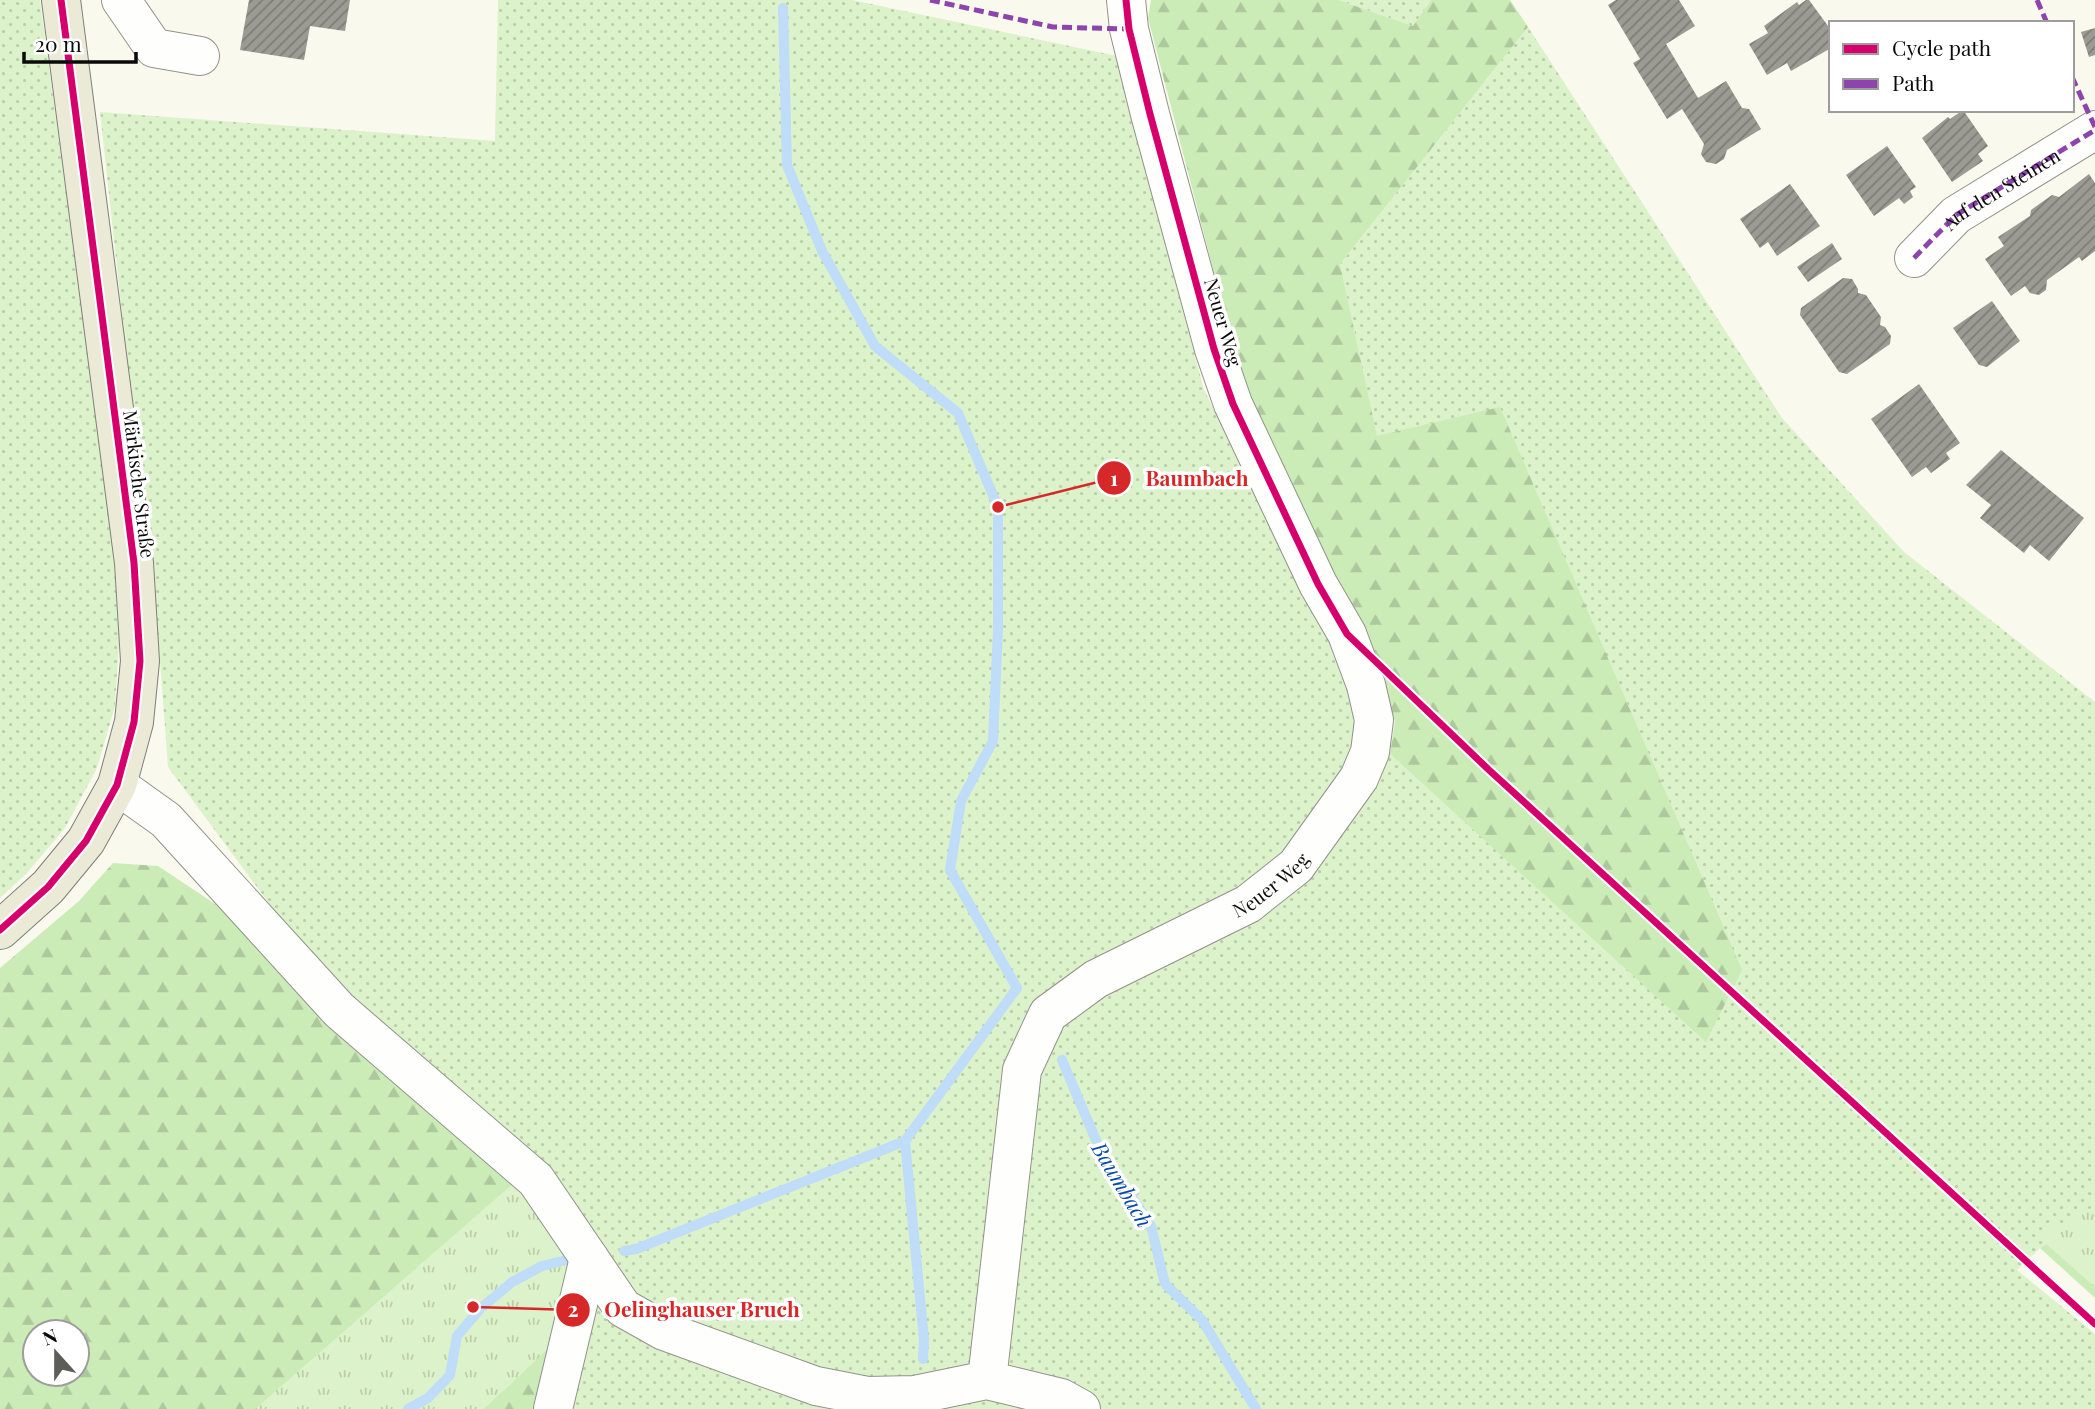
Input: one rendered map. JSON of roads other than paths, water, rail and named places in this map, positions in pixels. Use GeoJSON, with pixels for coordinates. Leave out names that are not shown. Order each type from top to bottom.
{"type":"FeatureCollection","features":[{"type":"Feature","properties":{"kind":"main road","name":"Märkische Straße"},"geometry":{"type":"LineString","coordinates":[[0,930],[48,887],[86,841],[117,785],[134,722],[139,661],[134,564],[61,0]]}},
{"type":"Feature","properties":{"kind":"street"},"geometry":{"type":"LineString","coordinates":[[121,0],[154,48],[200,57]]}},
{"type":"Feature","properties":{"kind":"street","name":"Neuer Weg"},"geometry":{"type":"LineString","coordinates":[[987,1380],[1022,1070],[1048,1014],[1096,979],[1248,904],[1296,866],[1359,778],[1370,752],[1374,720],[1366,685],[1347,634],[1318,583],[1233,404],[1221,371],[1150,114],[1129,29],[1126,0]]}},
{"type":"Feature","properties":{"kind":"street","name":"Auf den Steinen"},"geometry":{"type":"LineString","coordinates":[[1914,257],[1956,215],[2095,130]]}},
{"type":"Feature","properties":{"kind":"street"},"geometry":{"type":"LineString","coordinates":[[117,785],[166,820],[340,1010],[536,1180],[623,1308],[664,1331],[816,1386],[867,1396],[914,1395],[987,1380],[1061,1398],[1082,1409]]}},
{"type":"Feature","properties":{"kind":"street"},"geometry":{"type":"LineString","coordinates":[[553,1409],[589,1258]]}},
{"type":"Feature","properties":{"kind":"waterway","name":"Baumbach"},"geometry":{"type":"LineString","coordinates":[[624,1251],[636,1249],[905,1141],[1017,988],[950,870],[961,801],[993,741],[998,629],[998,507],[958,413],[875,346],[822,251],[787,165],[783,8]]}},
{"type":"Feature","properties":{"kind":"waterway","name":"Baumbach"},"geometry":{"type":"LineString","coordinates":[[1062,1060],[1098,1145],[1151,1226],[1165,1284],[1202,1320],[1256,1409]]}},
{"type":"Feature","properties":{"kind":"waterway"},"geometry":{"type":"LineString","coordinates":[[905,1141],[924,1340],[923,1359]]}},
{"type":"Feature","properties":{"kind":"waterway"},"geometry":{"type":"LineString","coordinates":[[408,1409],[428,1398],[450,1375],[457,1336],[481,1308],[512,1282],[542,1266],[566,1260]]}},
{"type":"Feature","properties":{"kind":"place","name":"Baumbach"},"geometry":{"type":"Point","coordinates":[998,507]}},
{"type":"Feature","properties":{"kind":"place","name":"Oelinghauser Bruch"},"geometry":{"type":"Point","coordinates":[473,1307]}}]}
